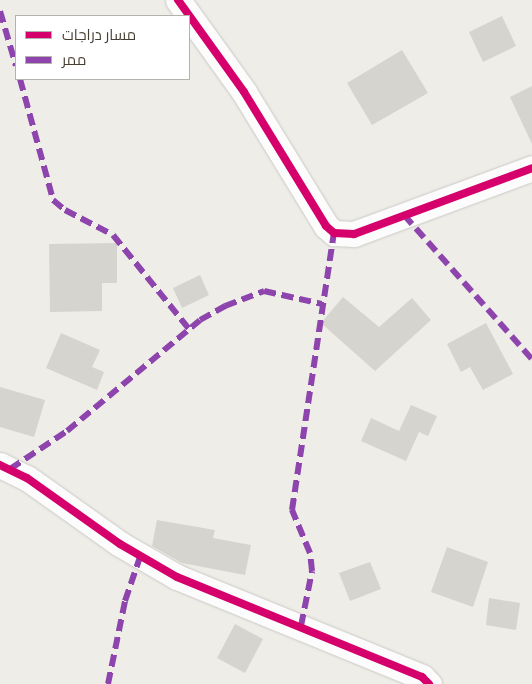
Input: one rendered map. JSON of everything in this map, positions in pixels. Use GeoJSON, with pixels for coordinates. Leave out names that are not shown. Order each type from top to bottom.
{"type":"FeatureCollection","features":[{"type":"Feature","properties":{"kind":"street"},"geometry":{"type":"LineString","coordinates":[[178,0],[189,15]]}},
{"type":"Feature","properties":{"kind":"street"},"geometry":{"type":"LineString","coordinates":[[190,17],[244,92],[326,226],[334,233],[354,234],[532,168]]}},
{"type":"Feature","properties":{"kind":"street"},"geometry":{"type":"LineString","coordinates":[[0,465],[27,478],[120,544],[177,577],[422,677],[429,684]]}},
{"type":"Feature","properties":{"kind":"building"},"geometry":{"type":"Polygon","coordinates":[[[502,16],[516,46],[483,62],[469,32],[502,16]]]}},
{"type":"Feature","properties":{"kind":"building"},"geometry":{"type":"Polygon","coordinates":[[[402,50],[428,93],[372,125],[347,83],[402,50]]]}},
{"type":"Feature","properties":{"kind":"building"},"geometry":{"type":"Polygon","coordinates":[[[532,86],[532,144],[510,97],[532,86]]]}},
{"type":"Feature","properties":{"kind":"building"},"geometry":{"type":"Polygon","coordinates":[[[117,243],[117,283],[102,283],[102,311],[50,312],[49,244],[117,243]]]}},
{"type":"Feature","properties":{"kind":"building"},"geometry":{"type":"Polygon","coordinates":[[[200,275],[209,295],[182,308],[173,288],[200,275]]]}},
{"type":"Feature","properties":{"kind":"building"},"geometry":{"type":"Polygon","coordinates":[[[343,297],[379,327],[412,298],[431,320],[375,371],[321,323],[343,297]]]}},
{"type":"Feature","properties":{"kind":"building"},"geometry":{"type":"Polygon","coordinates":[[[486,323],[513,374],[483,390],[470,367],[461,372],[447,344],[486,323]]]}},
{"type":"Feature","properties":{"kind":"building"},"geometry":{"type":"Polygon","coordinates":[[[61,333],[100,350],[92,367],[104,372],[97,390],[46,368],[61,333]]]}},
{"type":"Feature","properties":{"kind":"building"},"geometry":{"type":"Polygon","coordinates":[[[0,387],[45,400],[34,437],[0,427],[0,387]]]}},
{"type":"Feature","properties":{"kind":"building"},"geometry":{"type":"Polygon","coordinates":[[[411,405],[437,416],[428,436],[419,432],[406,461],[361,441],[371,418],[399,431],[411,405]]]}},
{"type":"Feature","properties":{"kind":"building"},"geometry":{"type":"Polygon","coordinates":[[[157,520],[215,530],[213,538],[251,545],[245,575],[182,563],[152,546],[157,520]]]}},
{"type":"Feature","properties":{"kind":"building"},"geometry":{"type":"Polygon","coordinates":[[[447,547],[488,562],[473,607],[431,592],[447,547]]]}},
{"type":"Feature","properties":{"kind":"building"},"geometry":{"type":"Polygon","coordinates":[[[370,562],[381,589],[350,601],[339,573],[370,562]]]}},
{"type":"Feature","properties":{"kind":"building"},"geometry":{"type":"Polygon","coordinates":[[[489,598],[520,603],[516,630],[486,625],[489,598]]]}},
{"type":"Feature","properties":{"kind":"building"},"geometry":{"type":"Polygon","coordinates":[[[235,624],[263,639],[245,673],[217,658],[235,624]]]}},
{"type":"Feature","properties":{"kind":"marked path"},"geometry":{"type":"LineString","coordinates":[[0,11],[15,63]]}},
{"type":"Feature","properties":{"kind":"marked path"},"geometry":{"type":"LineString","coordinates":[[20,80],[53,200],[65,210],[113,235],[189,329]]}},
{"type":"Feature","properties":{"kind":"marked path"},"geometry":{"type":"LineString","coordinates":[[404,215],[532,359]]}},
{"type":"Feature","properties":{"kind":"marked path"},"geometry":{"type":"LineString","coordinates":[[301,626],[312,571],[310,553],[292,510],[334,233]]}},
{"type":"Feature","properties":{"kind":"marked path"},"geometry":{"type":"LineString","coordinates":[[10,469],[67,431],[200,320],[225,306],[264,291],[322,304]]}},
{"type":"Feature","properties":{"kind":"marked path"},"geometry":{"type":"LineString","coordinates":[[108,684],[125,601],[140,557]]}},
{"type":"Feature","properties":{"kind":"cycle path"},"geometry":{"type":"LineString","coordinates":[[178,0],[189,15]]}},
{"type":"Feature","properties":{"kind":"cycle path"},"geometry":{"type":"LineString","coordinates":[[190,17],[244,92],[326,226],[334,233],[354,234],[532,168]]}},
{"type":"Feature","properties":{"kind":"cycle path"},"geometry":{"type":"LineString","coordinates":[[0,465],[27,478],[120,544],[177,577],[422,677],[429,684]]}}]}
